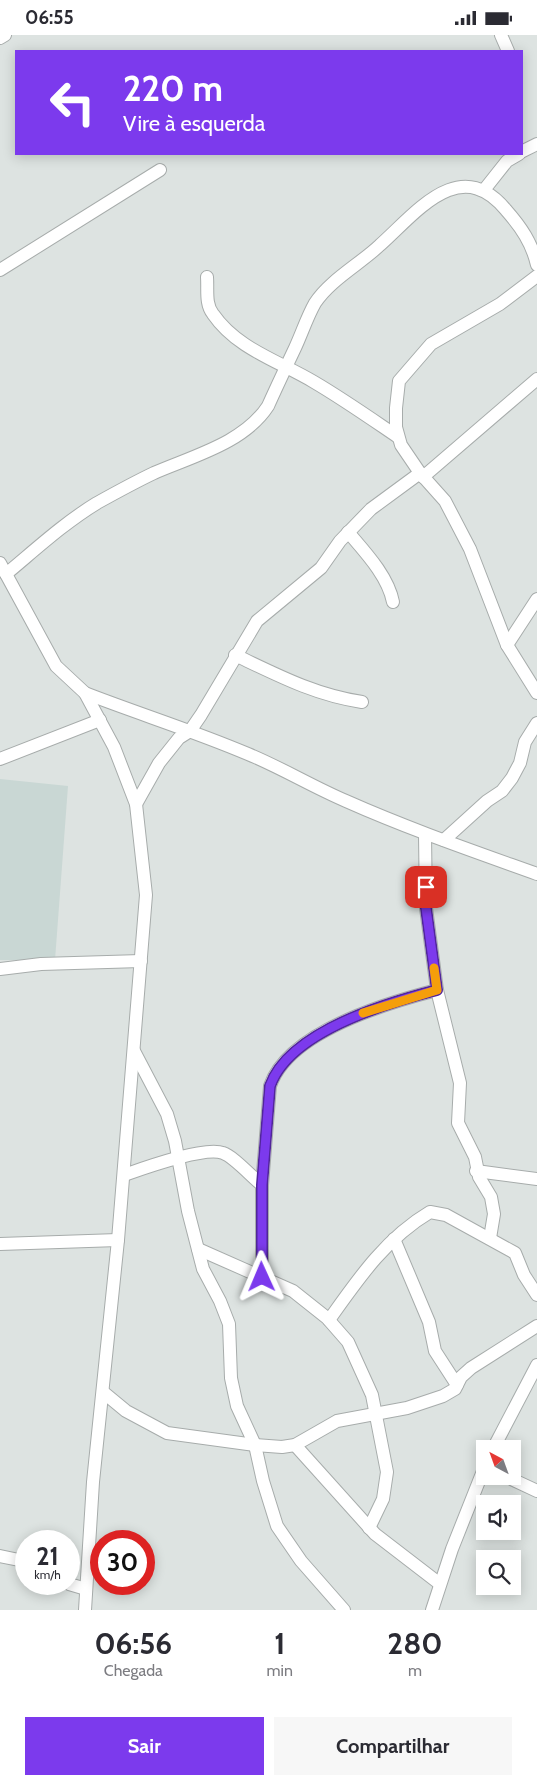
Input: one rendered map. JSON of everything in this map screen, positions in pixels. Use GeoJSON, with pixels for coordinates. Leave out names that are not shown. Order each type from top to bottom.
{"type":"FeatureCollection","features":[{"type":"Feature","properties":{"kind":"street"},"geometry":{"type":"LineString","coordinates":[[0,38],[5,35]]}},
{"type":"Feature","properties":{"kind":"street"},"geometry":{"type":"LineString","coordinates":[[501,35],[508,50]]}},
{"type":"Feature","properties":{"kind":"street"},"geometry":{"type":"LineString","coordinates":[[523,151],[537,144]]}},
{"type":"Feature","properties":{"kind":"street"},"geometry":{"type":"LineString","coordinates":[[484,190],[508,157]]}},
{"type":"Feature","properties":{"kind":"street"},"geometry":{"type":"LineString","coordinates":[[0,270],[160,170]]}},
{"type":"Feature","properties":{"kind":"street"},"geometry":{"type":"LineString","coordinates":[[85,1610],[93,1482],[124,1175],[146,895],[136,804],[124,771],[85,693],[56,666],[31,624],[3,569],[96,504],[152,474],[213,449],[254,422],[268,406],[308,318],[322,294],[382,244],[410,215],[441,193],[455,187],[469,186],[484,190],[501,203],[514,219],[531,244],[537,265]]}},
{"type":"Feature","properties":{"kind":"street"},"geometry":{"type":"LineString","coordinates":[[535,685],[508,645],[470,549],[445,501],[407,456],[398,437],[396,408],[399,381],[431,344],[500,303],[537,276]]}},
{"type":"Feature","properties":{"kind":"street"},"geometry":{"type":"LineString","coordinates":[[207,277],[208,304],[212,314],[226,330],[247,346],[338,396],[398,437]]}},
{"type":"Feature","properties":{"kind":"street"},"geometry":{"type":"LineString","coordinates":[[136,804],[159,763],[179,739],[190,731],[257,621],[321,568],[348,532],[387,496],[422,475],[537,379]]}},
{"type":"Feature","properties":{"kind":"street"},"geometry":{"type":"LineString","coordinates":[[348,532],[385,579],[391,591],[393,602]]}},
{"type":"Feature","properties":{"kind":"street"},"geometry":{"type":"LineString","coordinates":[[508,645],[537,599]]}},
{"type":"Feature","properties":{"kind":"street"},"geometry":{"type":"LineString","coordinates":[[235,655],[303,687],[340,699],[362,702]]}},
{"type":"Feature","properties":{"kind":"street"},"geometry":{"type":"LineString","coordinates":[[85,693],[132,713],[190,731],[294,774],[344,801],[425,835],[444,840],[537,874]]}},
{"type":"Feature","properties":{"kind":"street"},"geometry":{"type":"LineString","coordinates":[[0,759],[100,720]]}},
{"type":"Feature","properties":{"kind":"street"},"geometry":{"type":"LineString","coordinates":[[444,840],[487,801],[502,791],[512,779],[520,763],[525,743],[537,723]]}},
{"type":"Feature","properties":{"kind":"street"},"geometry":{"type":"LineString","coordinates":[[425,835],[426,908],[437,990],[458,1074],[458,1123],[474,1157],[476,1171],[491,1197],[494,1214],[490,1238]]}},
{"type":"Feature","properties":{"kind":"street"},"geometry":{"type":"LineString","coordinates":[[0,969],[41,964],[141,961]]}},
{"type":"Feature","properties":{"kind":"street"},"geometry":{"type":"LineString","coordinates":[[262,1277],[262,1185],[270,1086],[275,1073],[285,1061],[325,1031],[375,1008],[437,990]]}},
{"type":"Feature","properties":{"kind":"street"},"geometry":{"type":"LineString","coordinates":[[134,1051],[167,1114],[203,1269],[226,1314],[231,1339],[231,1378],[237,1406],[255,1445],[262,1481],[277,1526],[301,1561],[344,1610]]}},
{"type":"Feature","properties":{"kind":"street"},"geometry":{"type":"LineString","coordinates":[[124,1175],[178,1157],[224,1153],[262,1185]]}},
{"type":"Feature","properties":{"kind":"street"},"geometry":{"type":"LineString","coordinates":[[476,1171],[537,1179]]}},
{"type":"Feature","properties":{"kind":"street"},"geometry":{"type":"LineString","coordinates":[[330,1320],[358,1280],[394,1239],[414,1222],[430,1212],[436,1212],[490,1238],[514,1253],[524,1275],[537,1295]]}},
{"type":"Feature","properties":{"kind":"street"},"geometry":{"type":"LineString","coordinates":[[394,1239],[429,1323],[435,1351],[457,1385]]}},
{"type":"Feature","properties":{"kind":"street"},"geometry":{"type":"LineString","coordinates":[[0,1244],[118,1241]]}},
{"type":"Feature","properties":{"kind":"street"},"geometry":{"type":"LineString","coordinates":[[198,1249],[293,1291],[330,1320],[348,1342],[372,1395],[387,1472],[386,1486],[379,1511],[369,1528]]}},
{"type":"Feature","properties":{"kind":"street"},"geometry":{"type":"LineString","coordinates":[[103,1391],[126,1411],[167,1433],[282,1447],[295,1445],[337,1421],[376,1415],[443,1396],[457,1385],[461,1377],[471,1368],[537,1326]]}},
{"type":"Feature","properties":{"kind":"street"},"geometry":{"type":"LineString","coordinates":[[498,1440],[537,1365]]}},
{"type":"Feature","properties":{"kind":"street"},"geometry":{"type":"LineString","coordinates":[[295,1445],[369,1528],[440,1583]]}},
{"type":"Feature","properties":{"kind":"street"},"geometry":{"type":"LineString","coordinates":[[521,1484],[537,1491]]}},
{"type":"Feature","properties":{"kind":"street"},"geometry":{"type":"LineString","coordinates":[[432,1610],[440,1583],[478,1485]]}},
{"type":"Feature","properties":{"kind":"street"},"geometry":{"type":"LineString","coordinates":[[0,1556],[15,1559]]}},
{"type":"Feature","properties":{"kind":"street"},"geometry":{"type":"LineString","coordinates":[[80,1587],[86,1589]]}},
{"type":"Feature","properties":{"kind":"shaded area"},"geometry":{"type":"Polygon","coordinates":[[[0,779],[68,786],[55,960],[0,960],[0,779]]]}},
{"type":"Feature","properties":{"kind":"slow traffic"},"geometry":{"type":"LineString","coordinates":[[363,1013],[399,1000],[437,990],[434,968]]}},
{"type":"Feature","properties":{"kind":"route"},"geometry":{"type":"LineString","coordinates":[[262,1277],[262,1185],[266,1157],[270,1086],[275,1073],[295,1052],[325,1031],[375,1008],[437,990],[426,908],[426,887]]}}]}
